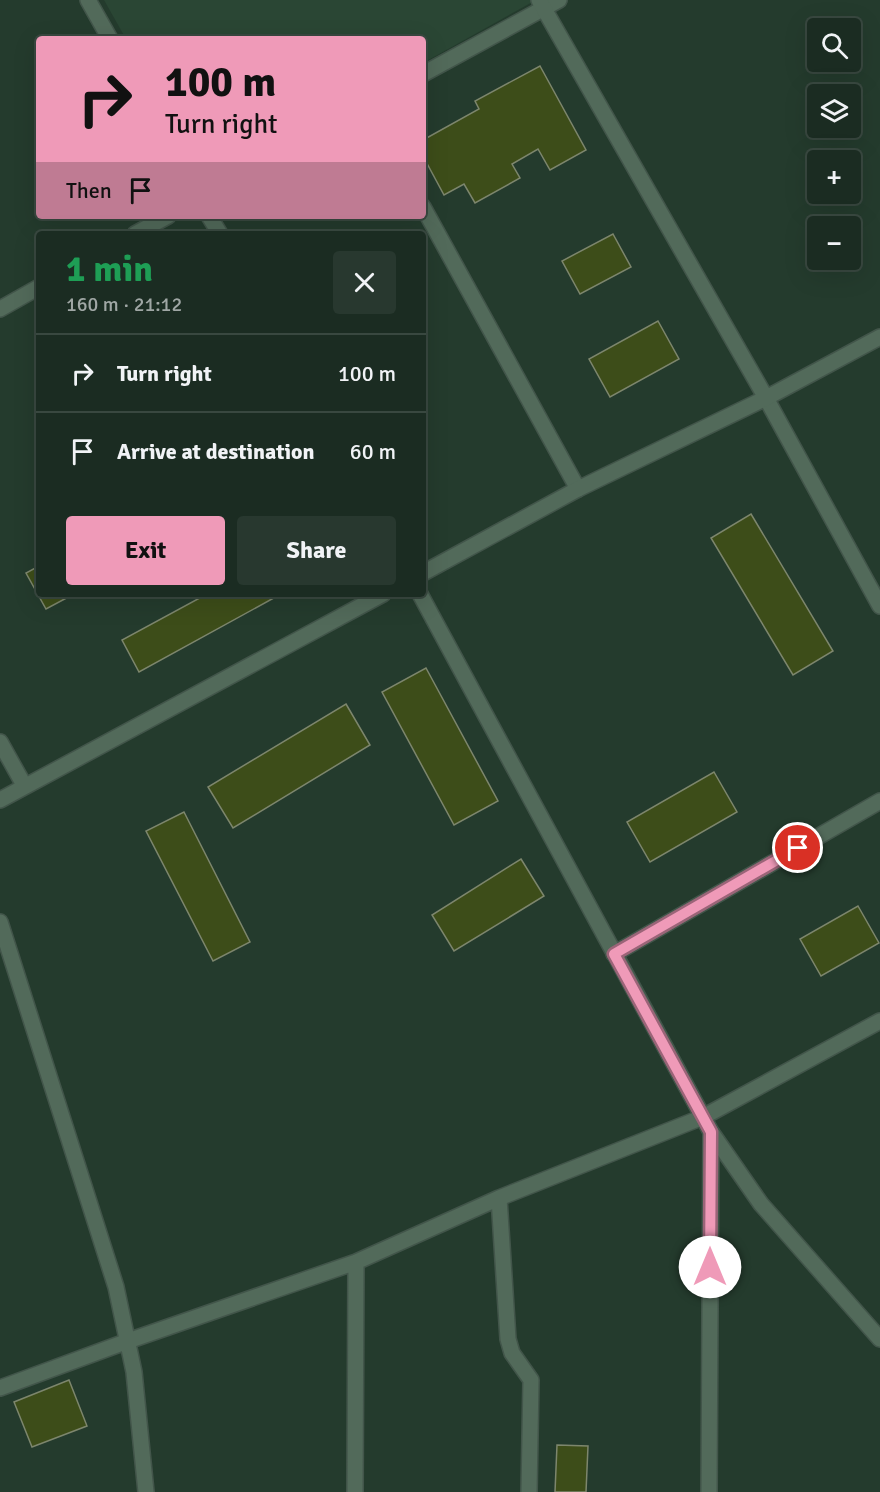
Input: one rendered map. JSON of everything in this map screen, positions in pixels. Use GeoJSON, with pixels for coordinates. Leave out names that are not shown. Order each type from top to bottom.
{"type":"FeatureCollection","features":[{"type":"Feature","properties":{"kind":"street"},"geometry":{"type":"LineString","coordinates":[[88,0],[108,36]]}},
{"type":"Feature","properties":{"kind":"street"},"geometry":{"type":"LineString","coordinates":[[426,72],[541,4],[559,0]]}},
{"type":"Feature","properties":{"kind":"street"},"geometry":{"type":"LineString","coordinates":[[541,4],[766,398],[880,606]]}},
{"type":"Feature","properties":{"kind":"street"},"geometry":{"type":"LineString","coordinates":[[426,212],[578,489]]}},
{"type":"Feature","properties":{"kind":"street"},"geometry":{"type":"LineString","coordinates":[[140,231],[162,219]]}},
{"type":"Feature","properties":{"kind":"street"},"geometry":{"type":"LineString","coordinates":[[0,309],[36,289]]}},
{"type":"Feature","properties":{"kind":"street"},"geometry":{"type":"LineString","coordinates":[[426,571],[578,489],[766,398],[880,337]]}},
{"type":"Feature","properties":{"kind":"street"},"geometry":{"type":"LineString","coordinates":[[0,800],[24,785],[377,597]]}},
{"type":"Feature","properties":{"kind":"street"},"geometry":{"type":"LineString","coordinates":[[422,597],[711,1132],[761,1204],[877,1330]]}},
{"type":"Feature","properties":{"kind":"street"},"geometry":{"type":"LineString","coordinates":[[0,742],[24,785]]}},
{"type":"Feature","properties":{"kind":"street"},"geometry":{"type":"LineString","coordinates":[[614,954],[880,801]]}},
{"type":"Feature","properties":{"kind":"street"},"geometry":{"type":"LineString","coordinates":[[0,922],[116,1287],[137,1398],[146,1492]]}},
{"type":"Feature","properties":{"kind":"street"},"geometry":{"type":"LineString","coordinates":[[0,1388],[356,1262],[499,1198],[703,1117],[880,1021]]}},
{"type":"Feature","properties":{"kind":"street"},"geometry":{"type":"LineString","coordinates":[[709,1492],[711,1132]]}},
{"type":"Feature","properties":{"kind":"street"},"geometry":{"type":"LineString","coordinates":[[499,1198],[508,1339],[512,1353],[531,1380],[529,1492]]}},
{"type":"Feature","properties":{"kind":"street"},"geometry":{"type":"LineString","coordinates":[[355,1492],[356,1262]]}},
{"type":"Feature","properties":{"kind":"shaded area"},"geometry":{"type":"Polygon","coordinates":[[[104,0],[536,0],[426,61],[426,36],[124,36],[104,0]]]}},
{"type":"Feature","properties":{"kind":"building"},"geometry":{"type":"Polygon","coordinates":[[[540,66],[586,150],[550,170],[538,149],[512,164],[520,178],[475,203],[464,184],[444,195],[426,162],[426,138],[479,109],[475,101],[540,66]]]}},
{"type":"Feature","properties":{"kind":"building"},"geometry":{"type":"Polygon","coordinates":[[[613,234],[631,267],[580,294],[562,261],[613,234]]]}},
{"type":"Feature","properties":{"kind":"building"},"geometry":{"type":"Polygon","coordinates":[[[658,321],[679,359],[610,397],[589,359],[658,321]]]}},
{"type":"Feature","properties":{"kind":"building"},"geometry":{"type":"Polygon","coordinates":[[[751,514],[833,651],[793,675],[711,538],[751,514]]]}},
{"type":"Feature","properties":{"kind":"building"},"geometry":{"type":"Polygon","coordinates":[[[36,568],[36,591],[26,573],[36,568]]]}},
{"type":"Feature","properties":{"kind":"building"},"geometry":{"type":"Polygon","coordinates":[[[39,597],[68,597],[46,609],[39,597]]]}},
{"type":"Feature","properties":{"kind":"building"},"geometry":{"type":"Polygon","coordinates":[[[201,597],[276,597],[139,672],[122,640],[201,597]]]}},
{"type":"Feature","properties":{"kind":"building"},"geometry":{"type":"Polygon","coordinates":[[[426,668],[498,801],[454,825],[382,692],[426,668]]]}},
{"type":"Feature","properties":{"kind":"building"},"geometry":{"type":"Polygon","coordinates":[[[346,704],[370,745],[233,828],[208,787],[346,704]]]}},
{"type":"Feature","properties":{"kind":"building"},"geometry":{"type":"Polygon","coordinates":[[[714,772],[737,812],[650,862],[627,822],[714,772]]]}},
{"type":"Feature","properties":{"kind":"building"},"geometry":{"type":"Polygon","coordinates":[[[184,812],[250,942],[213,961],[146,831],[184,812]]]}},
{"type":"Feature","properties":{"kind":"building"},"geometry":{"type":"Polygon","coordinates":[[[521,859],[544,896],[454,951],[432,915],[521,859]]]}},
{"type":"Feature","properties":{"kind":"building"},"geometry":{"type":"Polygon","coordinates":[[[858,906],[879,943],[821,976],[800,939],[858,906]]]}},
{"type":"Feature","properties":{"kind":"building"},"geometry":{"type":"Polygon","coordinates":[[[69,1380],[87,1426],[32,1447],[14,1402],[69,1380]]]}},
{"type":"Feature","properties":{"kind":"building"},"geometry":{"type":"Polygon","coordinates":[[[557,1445],[588,1446],[586,1492],[555,1492],[557,1445]]]}},
{"type":"Feature","properties":{"kind":"route"},"geometry":{"type":"LineString","coordinates":[[710,1267],[711,1132],[614,954],[798,848]]}}]}
